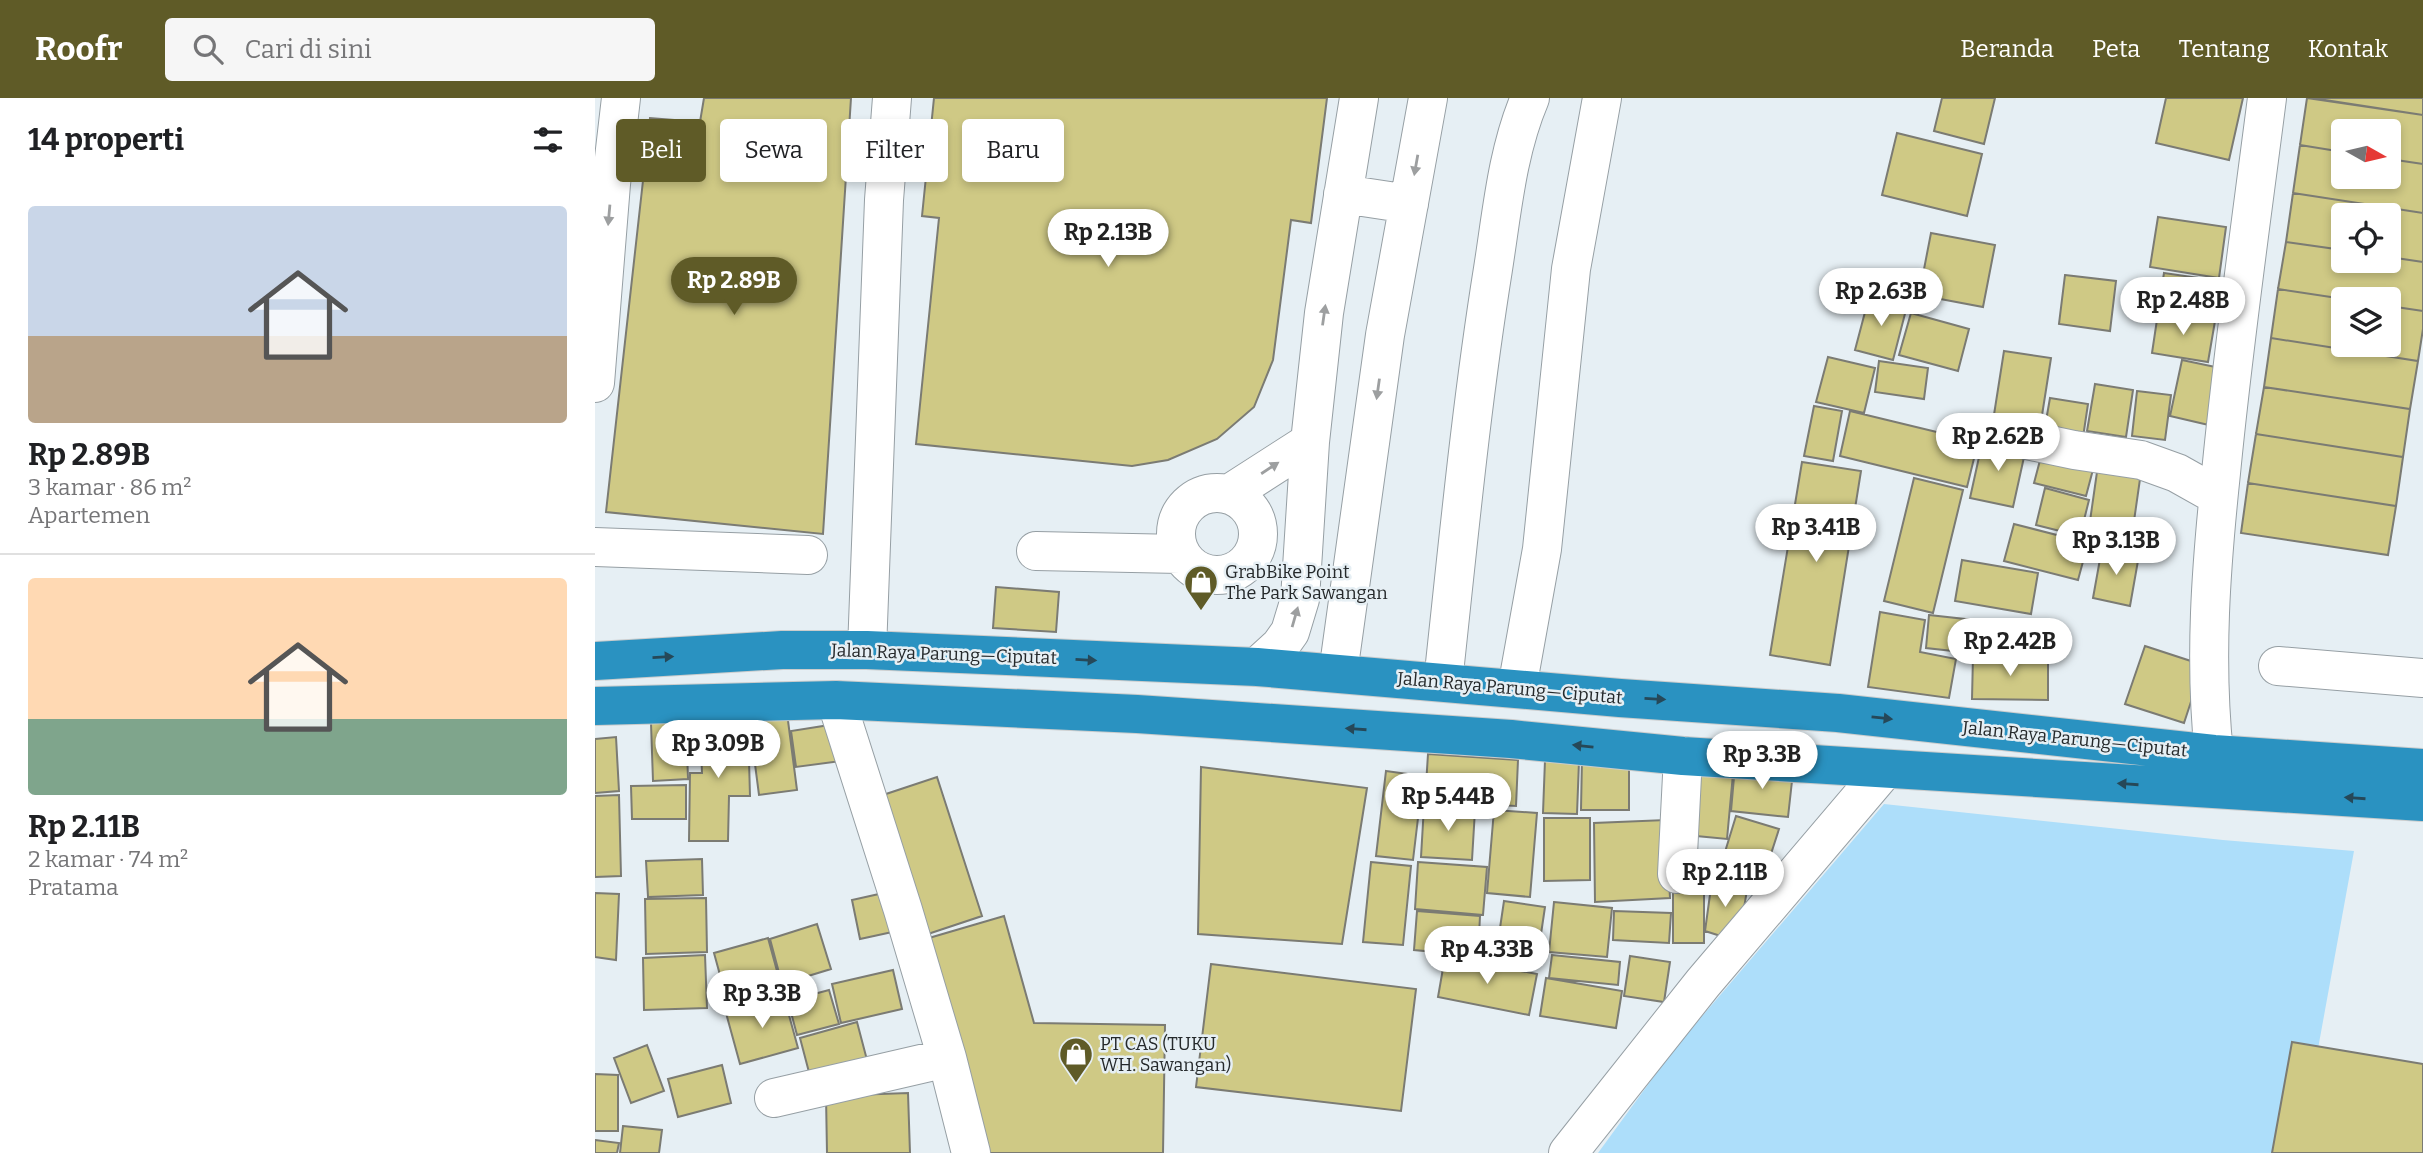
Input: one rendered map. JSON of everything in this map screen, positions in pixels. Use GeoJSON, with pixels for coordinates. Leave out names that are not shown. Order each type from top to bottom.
{"type":"FeatureCollection","features":[{"type":"Feature","properties":{"kind":"highway","name":"Jalan Raya Parung—Ciputat"},"geometry":{"type":"LineString","coordinates":[[595,661],[782,650],[867,650],[1257,667],[1620,698],[1838,713],[2214,754],[2423,768]]}},
{"type":"Feature","properties":{"kind":"highway"},"geometry":{"type":"LineString","coordinates":[[1511,739],[1517,688]]}},
{"type":"Feature","properties":{"kind":"highway","name":"Jalan Raya Parung—Ciputat"},"geometry":{"type":"LineString","coordinates":[[595,706],[836,700],[1137,714],[1511,739],[1683,756],[2423,802]]}},
{"type":"Feature","properties":{"kind":"street"},"geometry":{"type":"LineString","coordinates":[[595,383],[611,184],[621,98]]}},
{"type":"Feature","properties":{"kind":"street"},"geometry":{"type":"LineString","coordinates":[[867,650],[884,200],[892,98]]}},
{"type":"Feature","properties":{"kind":"street"},"geometry":{"type":"LineString","coordinates":[[1257,667],[1280,646],[1296,618],[1304,554],[1310,442],[1324,313],[1359,98]]}},
{"type":"Feature","properties":{"kind":"street"},"geometry":{"type":"LineString","coordinates":[[1338,673],[1385,335],[1429,98]]}},
{"type":"Feature","properties":{"kind":"street"},"geometry":{"type":"LineString","coordinates":[[1443,682],[1488,299],[1506,186],[1516,139],[1530,98]]}},
{"type":"Feature","properties":{"kind":"street"},"geometry":{"type":"LineString","coordinates":[[1517,688],[1542,549],[1571,269],[1602,98]]}},
{"type":"Feature","properties":{"kind":"street"},"geometry":{"type":"LineString","coordinates":[[2214,754],[2208,703],[2211,569],[2230,376],[2267,98]]}},
{"type":"Feature","properties":{"kind":"street"},"geometry":{"type":"LineString","coordinates":[[1343,194],[1409,204]]}},
{"type":"Feature","properties":{"kind":"street"},"geometry":{"type":"LineString","coordinates":[[1998,435],[2141,460],[2177,473],[2218,496]]}},
{"type":"Feature","properties":{"kind":"street"},"geometry":{"type":"LineString","coordinates":[[1230,494],[1310,442]]}},
{"type":"Feature","properties":{"kind":"street"},"geometry":{"type":"LineString","coordinates":[[1216,492],[1230,494],[1244,501],[1253,514],[1258,528],[1258,543],[1243,567],[1230,574],[1216,576],[1202,573],[1189,566],[1180,554],[1176,527],[1181,513],[1190,502],[1202,495],[1216,492]]}},
{"type":"Feature","properties":{"kind":"street"},"geometry":{"type":"LineString","coordinates":[[1258,528],[1305,515],[1361,508]]}},
{"type":"Feature","properties":{"kind":"street"},"geometry":{"type":"LineString","coordinates":[[595,547],[808,555]]}},
{"type":"Feature","properties":{"kind":"street"},"geometry":{"type":"LineString","coordinates":[[1036,551],[1180,554]]}},
{"type":"Feature","properties":{"kind":"street"},"geometry":{"type":"LineString","coordinates":[[2278,666],[2423,678]]}},
{"type":"Feature","properties":{"kind":"street"},"geometry":{"type":"LineString","coordinates":[[836,700],[903,910],[947,1058],[971,1153]]}},
{"type":"Feature","properties":{"kind":"street"},"geometry":{"type":"LineString","coordinates":[[1677,874],[1683,756]]}},
{"type":"Feature","properties":{"kind":"street"},"geometry":{"type":"LineString","coordinates":[[1568,1153],[1703,984],[1885,769]]}},
{"type":"Feature","properties":{"kind":"street"},"geometry":{"type":"LineString","coordinates":[[774,1098],[947,1058]]}},
{"type":"Feature","properties":{"kind":"shaded area"},"geometry":{"type":"Polygon","coordinates":[[[1884,804],[2354,851],[2299,1153],[1598,1153],[1674,1049],[1884,804]]]}},
{"type":"Feature","properties":{"kind":"building"},"geometry":{"type":"Polygon","coordinates":[[[704,98],[851,98],[850,119],[841,119],[841,182],[846,182],[823,534],[606,512],[643,182],[706,182],[706,119],[700,119],[704,98]]]}},
{"type":"Feature","properties":{"kind":"building"},"geometry":{"type":"Polygon","coordinates":[[[934,98],[1327,98],[1311,223],[1291,220],[1273,360],[1254,407],[1217,439],[1168,460],[1132,466],[916,444],[939,218],[922,216],[925,182],[948,182],[948,119],[932,119],[934,98]]]}},
{"type":"Feature","properties":{"kind":"building"},"geometry":{"type":"Polygon","coordinates":[[[1942,98],[1995,98],[1984,144],[1934,131],[1942,98]]]}},
{"type":"Feature","properties":{"kind":"building"},"geometry":{"type":"Polygon","coordinates":[[[2166,98],[2243,98],[2229,160],[2156,143],[2166,98]]]}},
{"type":"Feature","properties":{"kind":"building"},"geometry":{"type":"Polygon","coordinates":[[[2307,98],[2423,115],[2423,164],[2401,161],[2401,119],[2331,119],[2331,150],[2300,145],[2307,98]]]}},
{"type":"Feature","properties":{"kind":"building"},"geometry":{"type":"Polygon","coordinates":[[[2312,98],[2423,98],[2423,115],[2312,98]]]}},
{"type":"Feature","properties":{"kind":"building"},"geometry":{"type":"Polygon","coordinates":[[[1897,133],[1982,154],[1967,216],[1882,195],[1897,133]]]}},
{"type":"Feature","properties":{"kind":"building"},"geometry":{"type":"Polygon","coordinates":[[[2300,145],[2331,150],[2331,189],[2401,189],[2401,161],[2423,164],[2423,213],[2401,210],[2401,203],[2358,203],[2293,193],[2300,145]]]}},
{"type":"Feature","properties":{"kind":"building"},"geometry":{"type":"Polygon","coordinates":[[[2293,193],[2358,203],[2331,203],[2331,248],[2286,242],[2293,193]]]}},
{"type":"Feature","properties":{"kind":"building"},"geometry":{"type":"Polygon","coordinates":[[[2401,210],[2423,213],[2423,262],[2401,259],[2401,210]]]}},
{"type":"Feature","properties":{"kind":"building"},"geometry":{"type":"Polygon","coordinates":[[[2158,217],[2226,227],[2219,278],[2150,267],[2158,217]]]}},
{"type":"Feature","properties":{"kind":"building"},"geometry":{"type":"Polygon","coordinates":[[[1931,233],[1995,245],[1983,307],[1919,295],[1931,233]]]}},
{"type":"Feature","properties":{"kind":"building"},"geometry":{"type":"Polygon","coordinates":[[[2286,242],[2331,248],[2331,273],[2401,273],[2401,259],[2423,262],[2423,311],[2401,308],[2401,287],[2331,287],[2331,297],[2278,289],[2286,242]]]}},
{"type":"Feature","properties":{"kind":"building"},"geometry":{"type":"Polygon","coordinates":[[[2164,273],[2220,281],[2214,319],[2158,311],[2164,273]]]}},
{"type":"Feature","properties":{"kind":"building"},"geometry":{"type":"Polygon","coordinates":[[[2065,275],[2116,281],[2110,331],[2059,324],[2065,275]]]}},
{"type":"Feature","properties":{"kind":"building"},"geometry":{"type":"Polygon","coordinates":[[[2278,289],[2331,297],[2331,347],[2271,338],[2278,289]]]}},
{"type":"Feature","properties":{"kind":"building"},"geometry":{"type":"Polygon","coordinates":[[[1869,297],[1907,306],[1893,360],[1855,350],[1869,297]]]}},
{"type":"Feature","properties":{"kind":"building"},"geometry":{"type":"Polygon","coordinates":[[[2401,308],[2423,311],[2418,361],[2392,357],[2401,357],[2401,308]]]}},
{"type":"Feature","properties":{"kind":"building"},"geometry":{"type":"Polygon","coordinates":[[[1911,313],[1969,329],[1958,371],[1899,355],[1911,313]]]}},
{"type":"Feature","properties":{"kind":"building"},"geometry":{"type":"Polygon","coordinates":[[[2158,313],[2215,321],[2208,362],[2152,353],[2158,313]]]}},
{"type":"Feature","properties":{"kind":"building"},"geometry":{"type":"Polygon","coordinates":[[[2271,338],[2331,347],[2331,357],[2392,357],[2418,361],[2410,409],[2264,387],[2271,338]]]}},
{"type":"Feature","properties":{"kind":"building"},"geometry":{"type":"Polygon","coordinates":[[[2004,351],[2051,358],[2040,428],[1993,421],[2004,351]]]}},
{"type":"Feature","properties":{"kind":"building"},"geometry":{"type":"Polygon","coordinates":[[[1828,357],[1875,368],[1864,413],[1816,402],[1828,357]]]}},
{"type":"Feature","properties":{"kind":"building"},"geometry":{"type":"Polygon","coordinates":[[[2182,360],[2225,369],[2213,426],[2170,416],[2182,360]]]}},
{"type":"Feature","properties":{"kind":"building"},"geometry":{"type":"Polygon","coordinates":[[[1879,361],[1928,368],[1924,399],[1875,392],[1879,361]]]}},
{"type":"Feature","properties":{"kind":"building"},"geometry":{"type":"Polygon","coordinates":[[[2095,384],[2133,390],[2126,437],[2087,431],[2095,384]]]}},
{"type":"Feature","properties":{"kind":"building"},"geometry":{"type":"Polygon","coordinates":[[[2264,387],[2410,409],[2403,457],[2256,434],[2264,387]]]}},
{"type":"Feature","properties":{"kind":"building"},"geometry":{"type":"Polygon","coordinates":[[[2137,391],[2171,395],[2165,440],[2132,436],[2137,391]]]}},
{"type":"Feature","properties":{"kind":"building"},"geometry":{"type":"Polygon","coordinates":[[[2050,398],[2088,404],[2082,444],[2043,438],[2050,398]]]}},
{"type":"Feature","properties":{"kind":"building"},"geometry":{"type":"Polygon","coordinates":[[[1814,406],[1842,411],[1833,461],[1804,456],[1814,406]]]}},
{"type":"Feature","properties":{"kind":"building"},"geometry":{"type":"Polygon","coordinates":[[[1850,411],[1978,442],[1967,487],[1840,456],[1850,411]]]}},
{"type":"Feature","properties":{"kind":"building"},"geometry":{"type":"Polygon","coordinates":[[[2256,434],[2403,457],[2396,506],[2248,483],[2256,434]]]}},
{"type":"Feature","properties":{"kind":"building"},"geometry":{"type":"Polygon","coordinates":[[[1983,439],[2026,448],[2013,507],[1970,498],[1983,439]]]}},
{"type":"Feature","properties":{"kind":"building"},"geometry":{"type":"Polygon","coordinates":[[[2043,449],[2095,462],[2086,496],[2034,483],[2043,449]]]}},
{"type":"Feature","properties":{"kind":"building"},"geometry":{"type":"Polygon","coordinates":[[[2099,458],[2142,465],[2131,542],[2088,535],[2099,458]]]}},
{"type":"Feature","properties":{"kind":"building"},"geometry":{"type":"Polygon","coordinates":[[[1802,462],[1861,471],[1830,665],[1770,655],[1802,462]]]}},
{"type":"Feature","properties":{"kind":"building"},"geometry":{"type":"Polygon","coordinates":[[[1914,478],[1963,490],[1933,613],[1884,601],[1914,478]]]}},
{"type":"Feature","properties":{"kind":"building"},"geometry":{"type":"Polygon","coordinates":[[[2248,483],[2396,506],[2388,555],[2241,533],[2248,483]]]}},
{"type":"Feature","properties":{"kind":"building"},"geometry":{"type":"Polygon","coordinates":[[[2045,488],[2089,500],[2080,536],[2036,525],[2045,488]]]}},
{"type":"Feature","properties":{"kind":"building"},"geometry":{"type":"Polygon","coordinates":[[[2014,524],[2088,543],[2078,580],[2004,561],[2014,524]]]}},
{"type":"Feature","properties":{"kind":"building"},"geometry":{"type":"Polygon","coordinates":[[[2102,548],[2139,555],[2130,606],[2093,598],[2102,548]]]}},
{"type":"Feature","properties":{"kind":"building"},"geometry":{"type":"Polygon","coordinates":[[[1962,560],[2038,573],[2031,614],[1955,601],[1962,560]]]}},
{"type":"Feature","properties":{"kind":"building"},"geometry":{"type":"Polygon","coordinates":[[[996,587],[1059,592],[1056,632],[993,628],[996,587]]]}},
{"type":"Feature","properties":{"kind":"building"},"geometry":{"type":"Polygon","coordinates":[[[1880,612],[1925,620],[1920,652],[1956,659],[1949,698],[1868,687],[1880,612]]]}},
{"type":"Feature","properties":{"kind":"building"},"geometry":{"type":"Polygon","coordinates":[[[1929,615],[1983,621],[1980,654],[1926,648],[1929,615]]]}},
{"type":"Feature","properties":{"kind":"building"},"geometry":{"type":"Polygon","coordinates":[[[2145,646],[2203,665],[2184,723],[2125,704],[2145,646]]]}},
{"type":"Feature","properties":{"kind":"building"},"geometry":{"type":"Polygon","coordinates":[[[1973,656],[2048,657],[2048,700],[1972,699],[1973,656]]]}},
{"type":"Feature","properties":{"kind":"building"},"geometry":{"type":"Polygon","coordinates":[[[787,713],[797,790],[759,795],[749,718],[787,713]]]}},
{"type":"Feature","properties":{"kind":"building"},"geometry":{"type":"Polygon","coordinates":[[[686,721],[688,779],[653,781],[651,723],[686,721]]]}},
{"type":"Feature","properties":{"kind":"building"},"geometry":{"type":"Polygon","coordinates":[[[748,724],[750,796],[729,796],[728,841],[689,841],[690,773],[702,773],[700,725],[748,724]]]}},
{"type":"Feature","properties":{"kind":"building"},"geometry":{"type":"Polygon","coordinates":[[[836,724],[841,761],[796,767],[791,731],[836,724]]]}},
{"type":"Feature","properties":{"kind":"building"},"geometry":{"type":"Polygon","coordinates":[[[616,737],[619,791],[595,793],[595,739],[616,737]]]}},
{"type":"Feature","properties":{"kind":"building"},"geometry":{"type":"Polygon","coordinates":[[[1428,754],[1518,760],[1516,806],[1425,801],[1428,754]]]}},
{"type":"Feature","properties":{"kind":"building"},"geometry":{"type":"Polygon","coordinates":[[[1582,758],[1629,758],[1629,810],[1581,810],[1582,758]]]}},
{"type":"Feature","properties":{"kind":"building"},"geometry":{"type":"Polygon","coordinates":[[[1545,760],[1579,761],[1577,814],[1543,813],[1545,760]]]}},
{"type":"Feature","properties":{"kind":"building"},"geometry":{"type":"Polygon","coordinates":[[[1735,766],[1793,772],[1788,817],[1731,811],[1735,766]]]}},
{"type":"Feature","properties":{"kind":"building"},"geometry":{"type":"Polygon","coordinates":[[[1201,767],[1367,788],[1342,944],[1198,934],[1201,767]]]}},
{"type":"Feature","properties":{"kind":"building"},"geometry":{"type":"Polygon","coordinates":[[[1386,771],[1423,776],[1413,860],[1376,856],[1386,771]]]}},
{"type":"Feature","properties":{"kind":"building"},"geometry":{"type":"Polygon","coordinates":[[[1693,771],[1733,774],[1727,839],[1686,835],[1693,771]]]}},
{"type":"Feature","properties":{"kind":"building"},"geometry":{"type":"Polygon","coordinates":[[[937,777],[982,916],[919,937],[874,798],[937,777]]]}},
{"type":"Feature","properties":{"kind":"building"},"geometry":{"type":"Polygon","coordinates":[[[686,785],[686,819],[632,819],[631,786],[686,785]]]}},
{"type":"Feature","properties":{"kind":"building"},"geometry":{"type":"Polygon","coordinates":[[[619,795],[621,876],[595,877],[595,796],[619,795]]]}},
{"type":"Feature","properties":{"kind":"building"},"geometry":{"type":"Polygon","coordinates":[[[1424,806],[1475,810],[1472,860],[1421,857],[1424,806]]]}},
{"type":"Feature","properties":{"kind":"building"},"geometry":{"type":"Polygon","coordinates":[[[1494,810],[1537,813],[1530,897],[1487,893],[1494,810]]]}},
{"type":"Feature","properties":{"kind":"building"},"geometry":{"type":"Polygon","coordinates":[[[1736,816],[1779,829],[1759,891],[1717,878],[1736,816]]]}},
{"type":"Feature","properties":{"kind":"building"},"geometry":{"type":"Polygon","coordinates":[[[1544,818],[1590,818],[1590,880],[1544,881],[1544,818]]]}},
{"type":"Feature","properties":{"kind":"building"},"geometry":{"type":"Polygon","coordinates":[[[1666,820],[1670,898],[1595,902],[1594,823],[1666,820]]]}},
{"type":"Feature","properties":{"kind":"building"},"geometry":{"type":"Polygon","coordinates":[[[702,859],[703,895],[648,897],[646,861],[702,859]]]}},
{"type":"Feature","properties":{"kind":"building"},"geometry":{"type":"Polygon","coordinates":[[[1371,862],[1411,866],[1403,945],[1363,942],[1371,862]]]}},
{"type":"Feature","properties":{"kind":"building"},"geometry":{"type":"Polygon","coordinates":[[[1418,862],[1487,867],[1483,915],[1415,909],[1418,862]]]}},
{"type":"Feature","properties":{"kind":"building"},"geometry":{"type":"Polygon","coordinates":[[[1673,878],[1704,878],[1704,943],[1673,943],[1673,878]]]}},
{"type":"Feature","properties":{"kind":"building"},"geometry":{"type":"Polygon","coordinates":[[[1712,880],[1747,890],[1742,920],[1727,938],[1705,931],[1712,880]]]}},
{"type":"Feature","properties":{"kind":"building"},"geometry":{"type":"Polygon","coordinates":[[[888,892],[897,931],[860,939],[852,900],[888,892]]]}},
{"type":"Feature","properties":{"kind":"building"},"geometry":{"type":"Polygon","coordinates":[[[595,893],[619,894],[616,960],[595,957],[595,893]]]}},
{"type":"Feature","properties":{"kind":"building"},"geometry":{"type":"Polygon","coordinates":[[[706,898],[707,952],[646,954],[645,899],[706,898]]]}},
{"type":"Feature","properties":{"kind":"building"},"geometry":{"type":"Polygon","coordinates":[[[1504,901],[1545,907],[1537,961],[1496,955],[1504,901]]]}},
{"type":"Feature","properties":{"kind":"building"},"geometry":{"type":"Polygon","coordinates":[[[1554,902],[1612,908],[1607,957],[1549,952],[1554,902]]]}},
{"type":"Feature","properties":{"kind":"building"},"geometry":{"type":"Polygon","coordinates":[[[1417,911],[1480,916],[1478,956],[1414,950],[1417,911]]]}},
{"type":"Feature","properties":{"kind":"building"},"geometry":{"type":"Polygon","coordinates":[[[1614,911],[1671,913],[1669,943],[1613,940],[1614,911]]]}},
{"type":"Feature","properties":{"kind":"building"},"geometry":{"type":"Polygon","coordinates":[[[1004,916],[1034,1023],[1165,1025],[1163,1153],[984,1153],[929,938],[1004,916]]]}},
{"type":"Feature","properties":{"kind":"building"},"geometry":{"type":"Polygon","coordinates":[[[817,924],[831,969],[782,984],[770,939],[817,924]]]}},
{"type":"Feature","properties":{"kind":"building"},"geometry":{"type":"Polygon","coordinates":[[[768,938],[783,993],[729,1008],[714,953],[768,938]]]}},
{"type":"Feature","properties":{"kind":"building"},"geometry":{"type":"Polygon","coordinates":[[[705,955],[707,1008],[644,1010],[643,958],[705,955]]]}},
{"type":"Feature","properties":{"kind":"building"},"geometry":{"type":"Polygon","coordinates":[[[1552,955],[1620,962],[1618,985],[1549,978],[1552,955]]]}},
{"type":"Feature","properties":{"kind":"building"},"geometry":{"type":"Polygon","coordinates":[[[1630,956],[1670,962],[1664,1002],[1624,996],[1630,956]]]}},
{"type":"Feature","properties":{"kind":"building"},"geometry":{"type":"Polygon","coordinates":[[[1445,957],[1537,974],[1529,1015],[1438,997],[1445,957]]]}},
{"type":"Feature","properties":{"kind":"building"},"geometry":{"type":"Polygon","coordinates":[[[1211,964],[1416,989],[1401,1111],[1196,1087],[1211,964]]]}},
{"type":"Feature","properties":{"kind":"building"},"geometry":{"type":"Polygon","coordinates":[[[893,970],[902,1009],[841,1023],[832,984],[893,970]]]}},
{"type":"Feature","properties":{"kind":"building"},"geometry":{"type":"Polygon","coordinates":[[[1546,978],[1622,991],[1616,1028],[1540,1016],[1546,978]]]}},
{"type":"Feature","properties":{"kind":"building"},"geometry":{"type":"Polygon","coordinates":[[[829,990],[839,1024],[797,1035],[788,1001],[829,990]]]}},
{"type":"Feature","properties":{"kind":"building"},"geometry":{"type":"Polygon","coordinates":[[[784,997],[798,1048],[740,1064],[726,1013],[784,997]]]}},
{"type":"Feature","properties":{"kind":"building"},"geometry":{"type":"Polygon","coordinates":[[[857,1022],[867,1060],[810,1076],[800,1038],[857,1022]]]}},
{"type":"Feature","properties":{"kind":"building"},"geometry":{"type":"Polygon","coordinates":[[[2292,1042],[2423,1064],[2423,1153],[2272,1153],[2292,1042]]]}},
{"type":"Feature","properties":{"kind":"building"},"geometry":{"type":"Polygon","coordinates":[[[647,1045],[664,1091],[631,1103],[614,1058],[647,1045]]]}},
{"type":"Feature","properties":{"kind":"building"},"geometry":{"type":"Polygon","coordinates":[[[722,1065],[731,1103],[678,1117],[668,1079],[722,1065]]]}},
{"type":"Feature","properties":{"kind":"building"},"geometry":{"type":"Polygon","coordinates":[[[595,1074],[618,1075],[618,1131],[595,1131],[595,1074]]]}},
{"type":"Feature","properties":{"kind":"building"},"geometry":{"type":"Polygon","coordinates":[[[908,1093],[910,1153],[827,1153],[826,1096],[908,1093]]]}},
{"type":"Feature","properties":{"kind":"building"},"geometry":{"type":"Polygon","coordinates":[[[623,1126],[662,1130],[659,1153],[620,1153],[623,1126]]]}},
{"type":"Feature","properties":{"kind":"building"},"geometry":{"type":"Polygon","coordinates":[[[595,1140],[619,1143],[617,1153],[595,1153],[595,1140]]]}},
{"type":"Feature","properties":{"kind":"place","name":"GrabBike Point The Park Sawangan"},"geometry":{"type":"Point","coordinates":[1201,612]}},
{"type":"Feature","properties":{"kind":"place","name":"PT CAS (TUKU WH. Sawangan)"},"geometry":{"type":"Point","coordinates":[1076,1084]}}]}
